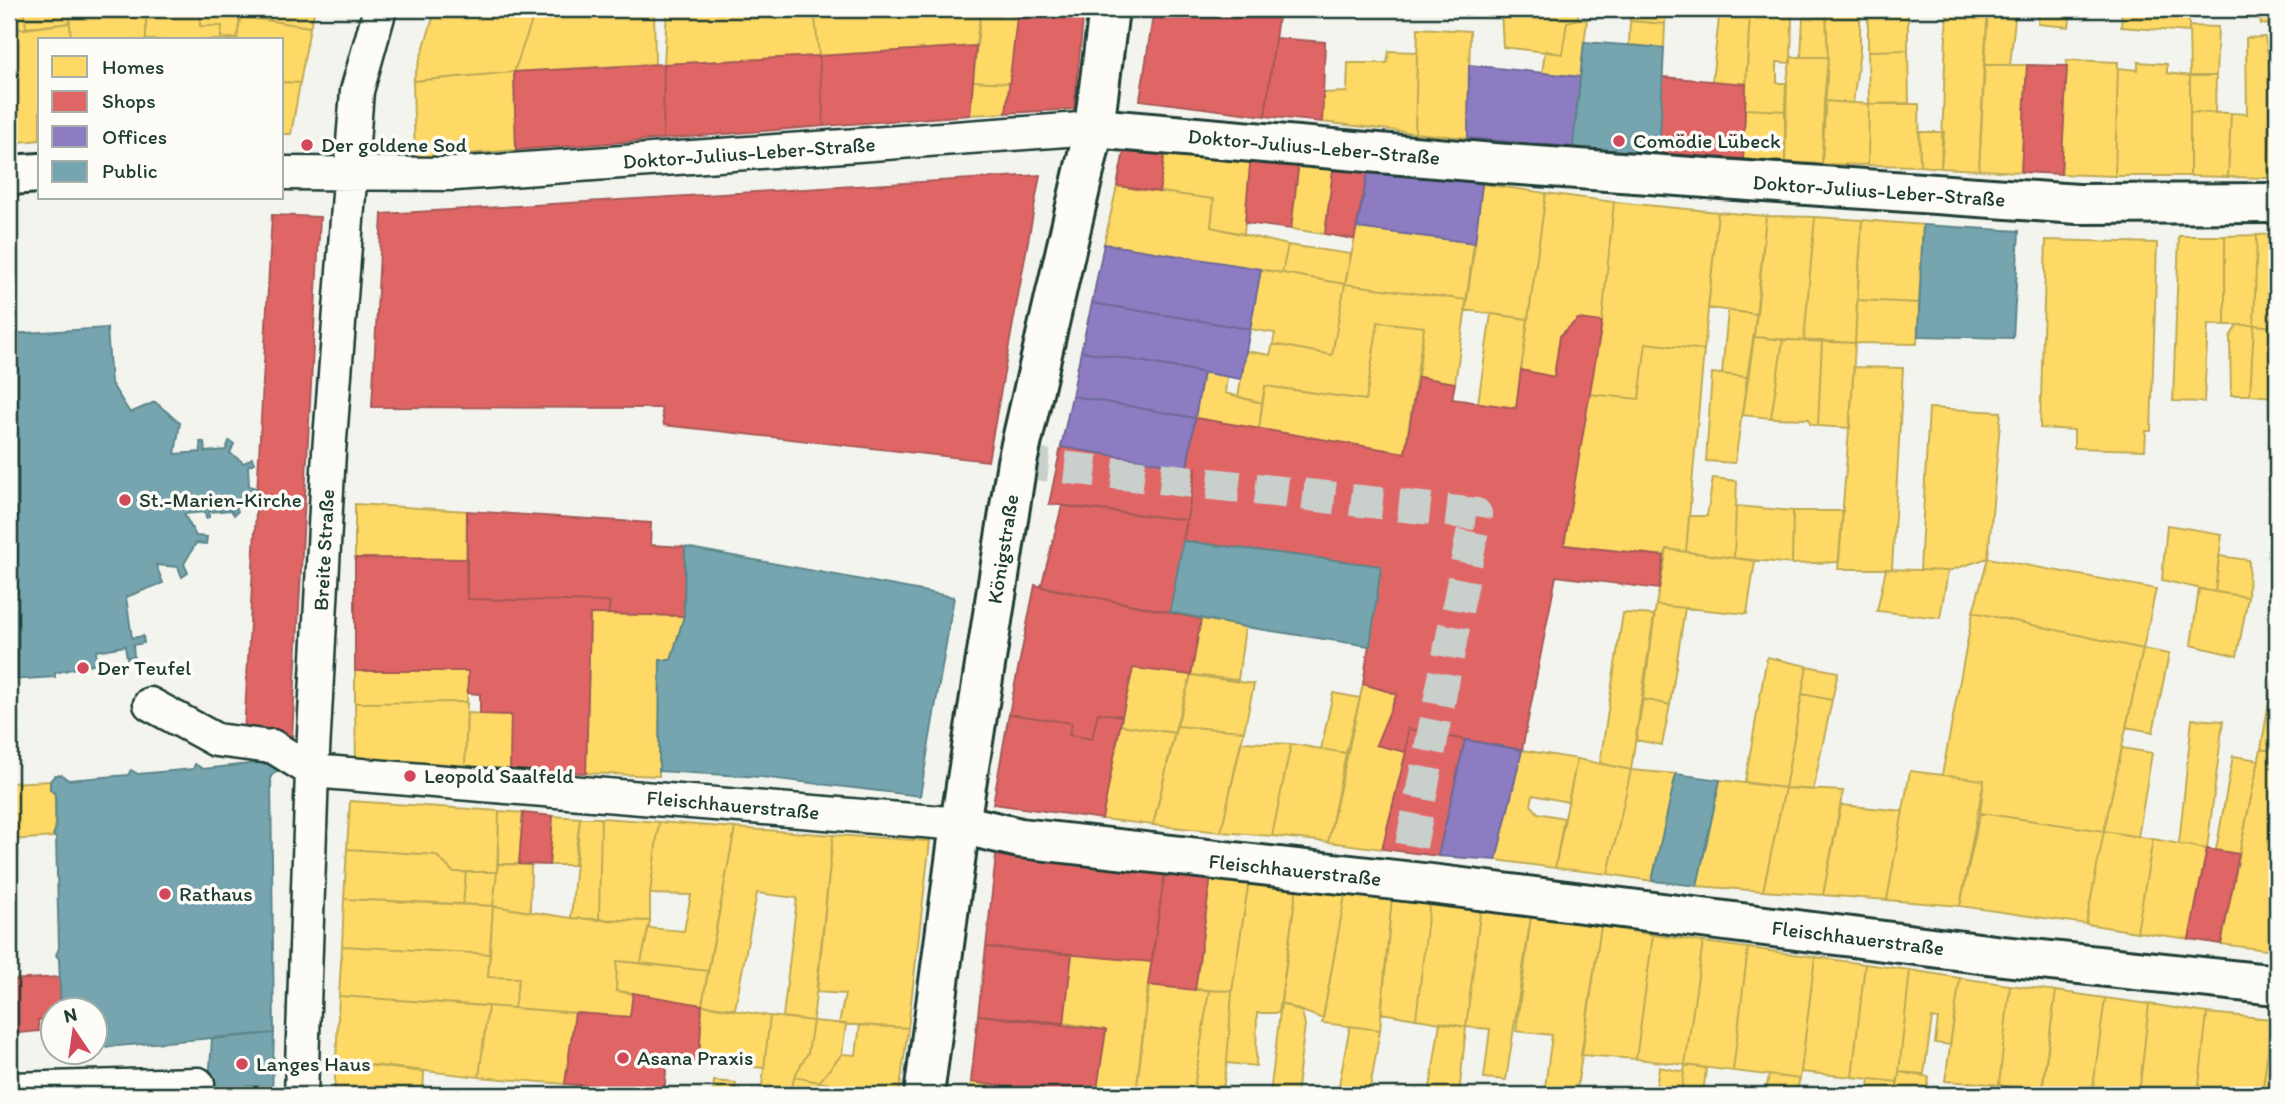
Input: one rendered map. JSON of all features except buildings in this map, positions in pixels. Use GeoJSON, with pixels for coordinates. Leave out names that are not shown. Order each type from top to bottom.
{"type":"FeatureCollection","features":[{"type":"Feature","properties":{"kind":"street","name":"Breite Straße"},"geometry":{"type":"LineString","coordinates":[[301,1095],[312,771],[329,452],[357,91],[380,9]]}},
{"type":"Feature","properties":{"kind":"street","name":"Königstraße"},"geometry":{"type":"LineString","coordinates":[[924,1095],[960,824],[1017,462],[1094,128],[1109,9]]}},
{"type":"Feature","properties":{"kind":"street","name":"Doktor-Julius-Leber-Straße"},"geometry":{"type":"LineString","coordinates":[[284,173],[455,174],[1094,128],[1493,163],[2078,204],[2277,203]]}},
{"type":"Feature","properties":{"kind":"street"},"geometry":{"type":"LineString","coordinates":[[9,175],[38,173]]}},
{"type":"Feature","properties":{"kind":"street"},"geometry":{"type":"LineString","coordinates":[[150,704],[216,740],[267,746],[312,771]]}},
{"type":"Feature","properties":{"kind":"street","name":"Fleischhauerstraße"},"geometry":{"type":"LineString","coordinates":[[312,771],[960,824],[1020,838],[1431,884],[2003,956],[2277,985]]}},
{"type":"Feature","properties":{"kind":"street"},"geometry":{"type":"LineString","coordinates":[[9,1089],[194,1091]]}},
{"type":"Feature","properties":{"kind":"tunnel"},"geometry":{"type":"LineString","coordinates":[[1017,462],[1476,514],[1404,882]]}},
{"type":"Feature","properties":{"kind":"place","name":"Comödie Lübeck"},"geometry":{"type":"Point","coordinates":[1619,141]}},
{"type":"Feature","properties":{"kind":"place","name":"Der goldene Sod"},"geometry":{"type":"Point","coordinates":[307,145]}},
{"type":"Feature","properties":{"kind":"place","name":"St.-Marien-Kirche"},"geometry":{"type":"Point","coordinates":[125,500]}},
{"type":"Feature","properties":{"kind":"place","name":"Der Teufel"},"geometry":{"type":"Point","coordinates":[83,668]}},
{"type":"Feature","properties":{"kind":"place","name":"Leopold Saalfeld"},"geometry":{"type":"Point","coordinates":[410,776]}},
{"type":"Feature","properties":{"kind":"place","name":"Rathaus"},"geometry":{"type":"Point","coordinates":[165,894]}},
{"type":"Feature","properties":{"kind":"place","name":"Asana Praxis"},"geometry":{"type":"Point","coordinates":[623,1058]}},
{"type":"Feature","properties":{"kind":"place","name":"Langes Haus"},"geometry":{"type":"Point","coordinates":[242,1064]}}]}
